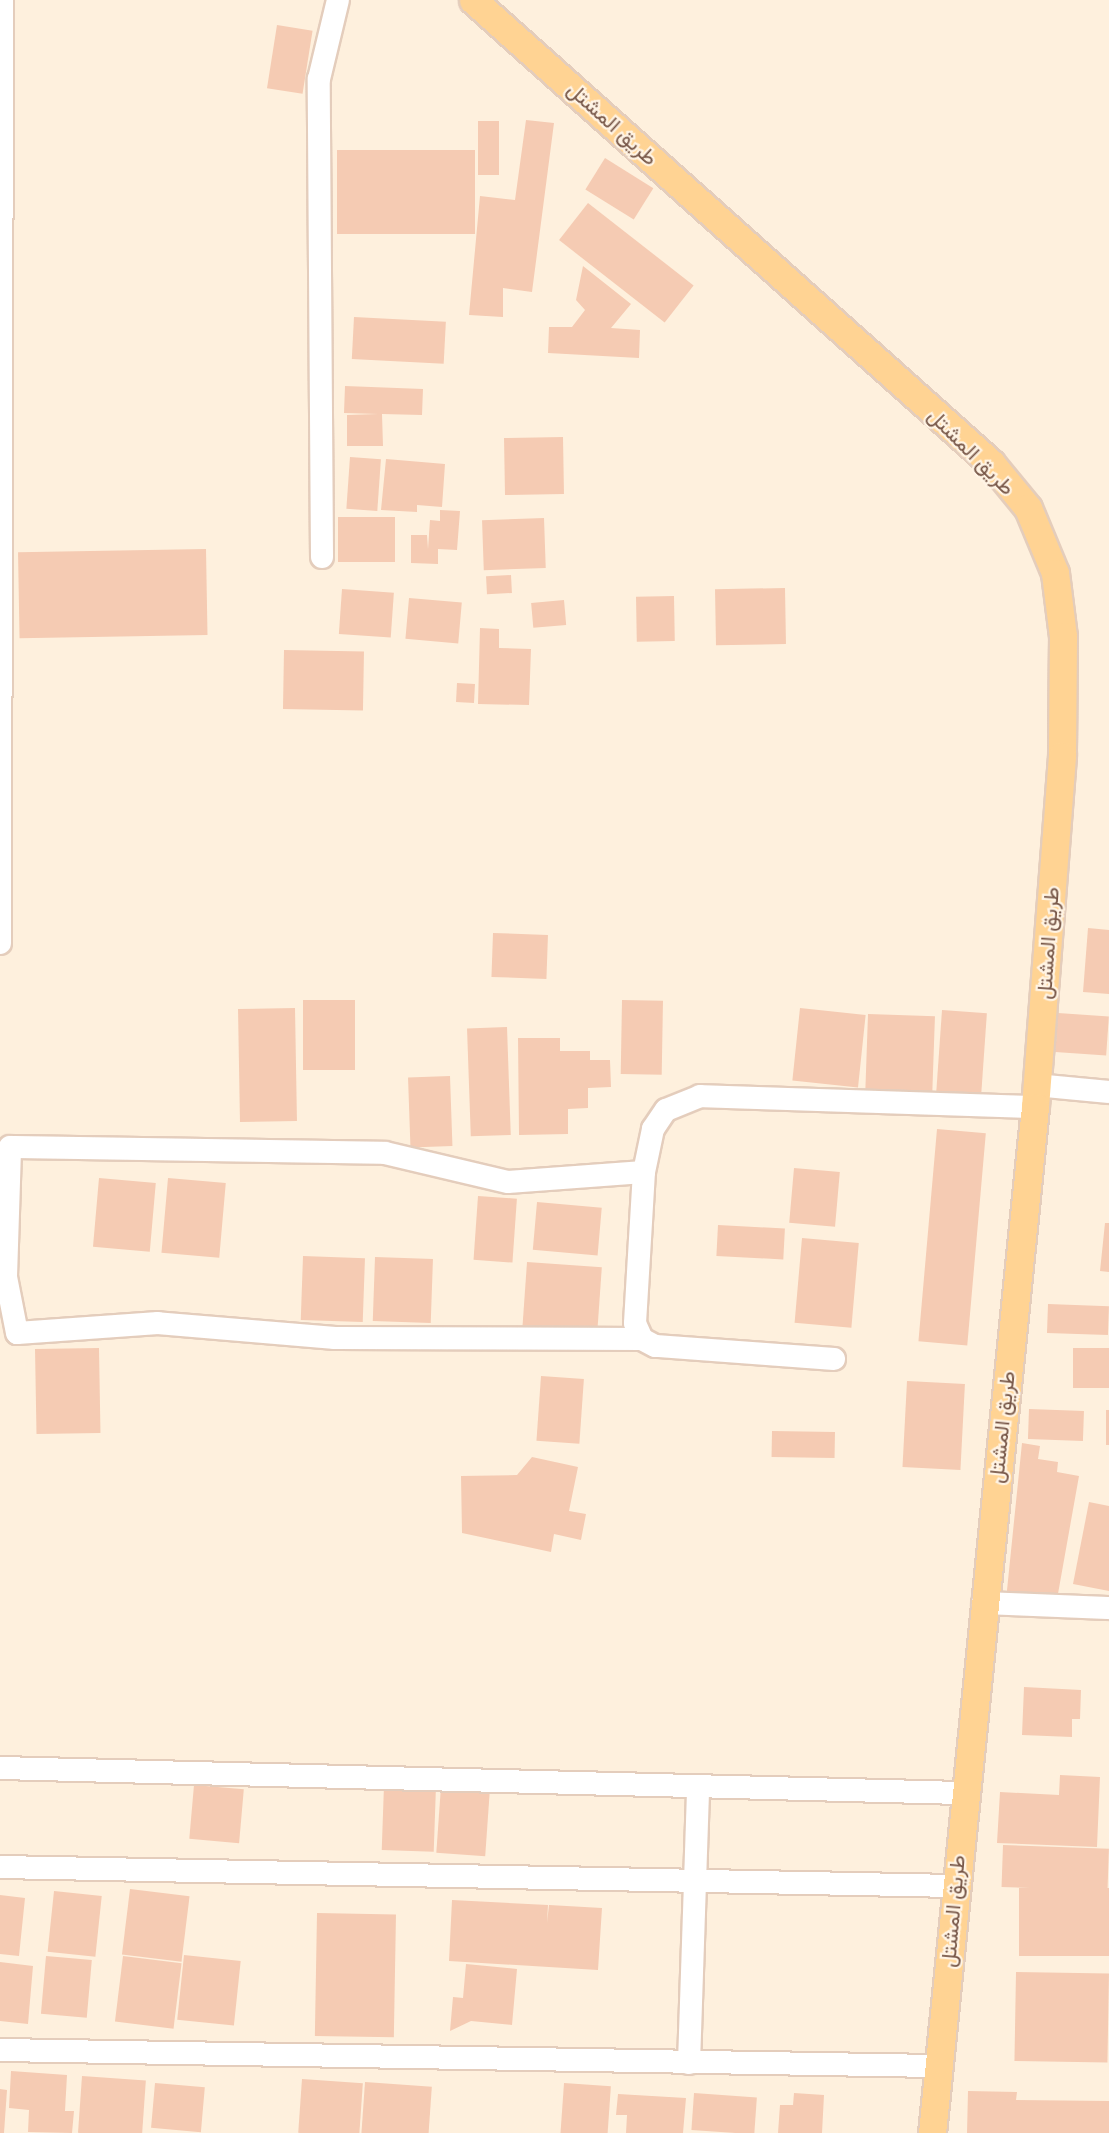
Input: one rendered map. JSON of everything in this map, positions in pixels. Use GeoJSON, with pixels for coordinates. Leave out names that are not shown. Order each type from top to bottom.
{"type":"FeatureCollection","features":[{"type":"Feature","properties":{"kind":"main road","name":"طريق المشتل"},"geometry":{"type":"LineString","coordinates":[[472,0],[991,463],[1028,508],[1055,573],[1063,636],[1062,756],[1036,1096],[963,1793],[932,2133]]}},
{"type":"Feature","properties":{"kind":"street"},"geometry":{"type":"LineString","coordinates":[[0,943],[2,0]]}},
{"type":"Feature","properties":{"kind":"street"},"geometry":{"type":"LineString","coordinates":[[322,557],[319,79],[338,0]]}},
{"type":"Feature","properties":{"kind":"street"},"geometry":{"type":"LineString","coordinates":[[642,1339],[635,1323],[644,1172],[653,1129],[666,1110],[700,1096],[1036,1096],[1109,1092]]}},
{"type":"Feature","properties":{"kind":"street"},"geometry":{"type":"LineString","coordinates":[[644,1172],[508,1182],[385,1153],[10,1147],[6,1277],[17,1333],[158,1323],[335,1338],[642,1339],[655,1346],[834,1359]]}},
{"type":"Feature","properties":{"kind":"street"},"geometry":{"type":"LineString","coordinates":[[983,1603],[1109,1608]]}},
{"type":"Feature","properties":{"kind":"street"},"geometry":{"type":"LineString","coordinates":[[0,1768],[698,1789],[963,1793]]}},
{"type":"Feature","properties":{"kind":"street"},"geometry":{"type":"LineString","coordinates":[[689,2063],[698,1789]]}},
{"type":"Feature","properties":{"kind":"street"},"geometry":{"type":"LineString","coordinates":[[0,1867],[696,1883],[955,1886]]}},
{"type":"Feature","properties":{"kind":"street"},"geometry":{"type":"LineString","coordinates":[[0,2050],[938,2066]]}},
{"type":"Feature","properties":{"kind":"building"},"geometry":{"type":"Polygon","coordinates":[[[277,25],[313,31],[303,94],[267,88],[277,25]]]}},
{"type":"Feature","properties":{"kind":"building"},"geometry":{"type":"Polygon","coordinates":[[[526,120],[554,123],[532,292],[503,288],[503,317],[469,315],[480,196],[515,200],[526,120]]]}},
{"type":"Feature","properties":{"kind":"building"},"geometry":{"type":"Polygon","coordinates":[[[478,121],[499,121],[499,175],[478,175],[478,121]]]}},
{"type":"Feature","properties":{"kind":"building"},"geometry":{"type":"Polygon","coordinates":[[[337,150],[475,150],[475,234],[337,234],[337,150]]]}},
{"type":"Feature","properties":{"kind":"building"},"geometry":{"type":"Polygon","coordinates":[[[605,158],[653,188],[634,220],[585,189],[605,158]]]}},
{"type":"Feature","properties":{"kind":"building"},"geometry":{"type":"Polygon","coordinates":[[[588,203],[694,285],[665,323],[559,240],[588,203]]]}},
{"type":"Feature","properties":{"kind":"building"},"geometry":{"type":"Polygon","coordinates":[[[583,266],[631,304],[611,328],[640,330],[639,358],[548,353],[549,327],[572,327],[585,310],[576,300],[583,266]]]}},
{"type":"Feature","properties":{"kind":"building"},"geometry":{"type":"Polygon","coordinates":[[[354,317],[446,322],[444,364],[352,359],[354,317]]]}},
{"type":"Feature","properties":{"kind":"building"},"geometry":{"type":"Polygon","coordinates":[[[345,386],[423,389],[422,415],[382,414],[383,446],[347,446],[347,415],[378,414],[344,413],[345,386]]]}},
{"type":"Feature","properties":{"kind":"building"},"geometry":{"type":"Polygon","coordinates":[[[563,437],[564,494],[505,495],[504,438],[563,437]]]}},
{"type":"Feature","properties":{"kind":"building"},"geometry":{"type":"Polygon","coordinates":[[[350,457],[381,459],[377,511],[346,509],[350,457]]]}},
{"type":"Feature","properties":{"kind":"building"},"geometry":{"type":"Polygon","coordinates":[[[386,459],[445,464],[442,507],[417,505],[417,512],[381,510],[386,459]]]}},
{"type":"Feature","properties":{"kind":"building"},"geometry":{"type":"Polygon","coordinates":[[[440,510],[460,511],[457,550],[438,549],[438,564],[411,563],[411,535],[427,535],[428,549],[430,520],[440,521],[440,510]]]}},
{"type":"Feature","properties":{"kind":"building"},"geometry":{"type":"Polygon","coordinates":[[[338,517],[395,517],[395,562],[338,562],[338,517]]]}},
{"type":"Feature","properties":{"kind":"building"},"geometry":{"type":"Polygon","coordinates":[[[544,518],[546,568],[484,570],[482,520],[544,518]]]}},
{"type":"Feature","properties":{"kind":"building"},"geometry":{"type":"Polygon","coordinates":[[[206,549],[208,635],[20,638],[18,552],[206,549]]]}},
{"type":"Feature","properties":{"kind":"building"},"geometry":{"type":"Polygon","coordinates":[[[511,575],[512,593],[487,594],[486,576],[511,575]]]}},
{"type":"Feature","properties":{"kind":"building"},"geometry":{"type":"Polygon","coordinates":[[[785,588],[786,644],[716,645],[715,589],[785,588]]]}},
{"type":"Feature","properties":{"kind":"building"},"geometry":{"type":"Polygon","coordinates":[[[342,589],[394,593],[391,638],[339,634],[342,589]]]}},
{"type":"Feature","properties":{"kind":"building"},"geometry":{"type":"Polygon","coordinates":[[[674,596],[675,641],[637,642],[636,597],[674,596]]]}},
{"type":"Feature","properties":{"kind":"building"},"geometry":{"type":"Polygon","coordinates":[[[409,598],[462,603],[458,643],[405,639],[409,598]]]}},
{"type":"Feature","properties":{"kind":"building"},"geometry":{"type":"Polygon","coordinates":[[[564,600],[566,625],[533,628],[531,603],[564,600]]]}},
{"type":"Feature","properties":{"kind":"building"},"geometry":{"type":"Polygon","coordinates":[[[480,628],[499,629],[499,648],[531,649],[529,705],[478,704],[480,628]]]}},
{"type":"Feature","properties":{"kind":"building"},"geometry":{"type":"Polygon","coordinates":[[[284,650],[364,651],[363,710],[283,709],[284,650]]]}},
{"type":"Feature","properties":{"kind":"building"},"geometry":{"type":"Polygon","coordinates":[[[457,683],[475,684],[474,703],[456,702],[457,683]]]}},
{"type":"Feature","properties":{"kind":"building"},"geometry":{"type":"Polygon","coordinates":[[[1088,928],[1109,930],[1109,994],[1083,992],[1088,928]]]}},
{"type":"Feature","properties":{"kind":"building"},"geometry":{"type":"Polygon","coordinates":[[[493,933],[548,935],[546,979],[491,977],[493,933]]]}},
{"type":"Feature","properties":{"kind":"building"},"geometry":{"type":"Polygon","coordinates":[[[303,1000],[355,1000],[355,1070],[303,1070],[303,1000]]]}},
{"type":"Feature","properties":{"kind":"building"},"geometry":{"type":"Polygon","coordinates":[[[622,1000],[663,1001],[662,1075],[621,1074],[622,1000]]]}},
{"type":"Feature","properties":{"kind":"building"},"geometry":{"type":"Polygon","coordinates":[[[295,1008],[297,1121],[240,1122],[238,1009],[295,1008]]]}},
{"type":"Feature","properties":{"kind":"building"},"geometry":{"type":"Polygon","coordinates":[[[800,1008],[866,1015],[858,1087],[792,1081],[800,1008]]]}},
{"type":"Feature","properties":{"kind":"building"},"geometry":{"type":"Polygon","coordinates":[[[942,1010],[987,1013],[981,1100],[936,1097],[942,1010]]]}},
{"type":"Feature","properties":{"kind":"building"},"geometry":{"type":"Polygon","coordinates":[[[1058,1013],[1109,1017],[1106,1055],[1055,1052],[1058,1013]]]}},
{"type":"Feature","properties":{"kind":"building"},"geometry":{"type":"Polygon","coordinates":[[[868,1014],[935,1016],[932,1098],[865,1096],[868,1014]]]}},
{"type":"Feature","properties":{"kind":"building"},"geometry":{"type":"Polygon","coordinates":[[[507,1027],[511,1135],[471,1136],[467,1028],[507,1027]]]}},
{"type":"Feature","properties":{"kind":"building"},"geometry":{"type":"Polygon","coordinates":[[[518,1038],[560,1038],[560,1051],[590,1051],[590,1060],[610,1060],[611,1087],[588,1088],[588,1108],[568,1109],[568,1134],[519,1135],[518,1038]]]}},
{"type":"Feature","properties":{"kind":"building"},"geometry":{"type":"Polygon","coordinates":[[[450,1076],[452,1146],[410,1147],[408,1077],[450,1076]]]}},
{"type":"Feature","properties":{"kind":"building"},"geometry":{"type":"Polygon","coordinates":[[[937,1129],[986,1133],[967,1345],[918,1341],[937,1129]]]}},
{"type":"Feature","properties":{"kind":"building"},"geometry":{"type":"Polygon","coordinates":[[[794,1168],[840,1172],[835,1227],[789,1223],[794,1168]]]}},
{"type":"Feature","properties":{"kind":"building"},"geometry":{"type":"Polygon","coordinates":[[[99,1178],[156,1183],[150,1252],[93,1247],[99,1178]]]}},
{"type":"Feature","properties":{"kind":"building"},"geometry":{"type":"Polygon","coordinates":[[[168,1178],[226,1183],[219,1258],[161,1253],[168,1178]]]}},
{"type":"Feature","properties":{"kind":"building"},"geometry":{"type":"Polygon","coordinates":[[[478,1196],[517,1199],[512,1263],[474,1260],[478,1196]]]}},
{"type":"Feature","properties":{"kind":"building"},"geometry":{"type":"Polygon","coordinates":[[[537,1202],[602,1208],[598,1255],[533,1250],[537,1202]]]}},
{"type":"Feature","properties":{"kind":"building"},"geometry":{"type":"Polygon","coordinates":[[[1105,1223],[1109,1223],[1109,1272],[1100,1271],[1105,1223]]]}},
{"type":"Feature","properties":{"kind":"building"},"geometry":{"type":"Polygon","coordinates":[[[718,1225],[785,1229],[783,1259],[716,1256],[718,1225]]]}},
{"type":"Feature","properties":{"kind":"building"},"geometry":{"type":"Polygon","coordinates":[[[802,1238],[859,1243],[851,1328],[795,1323],[802,1238]]]}},
{"type":"Feature","properties":{"kind":"building"},"geometry":{"type":"Polygon","coordinates":[[[303,1256],[365,1258],[363,1322],[301,1320],[303,1256]]]}},
{"type":"Feature","properties":{"kind":"building"},"geometry":{"type":"Polygon","coordinates":[[[375,1257],[433,1259],[431,1323],[373,1321],[375,1257]]]}},
{"type":"Feature","properties":{"kind":"building"},"geometry":{"type":"Polygon","coordinates":[[[527,1262],[602,1267],[597,1331],[523,1326],[527,1262]]]}},
{"type":"Feature","properties":{"kind":"building"},"geometry":{"type":"Polygon","coordinates":[[[1048,1304],[1109,1306],[1108,1335],[1047,1333],[1048,1304]]]}},
{"type":"Feature","properties":{"kind":"building"},"geometry":{"type":"Polygon","coordinates":[[[99,1348],[100,1433],[36,1434],[35,1349],[99,1348]]]}},
{"type":"Feature","properties":{"kind":"building"},"geometry":{"type":"Polygon","coordinates":[[[1073,1348],[1109,1348],[1109,1388],[1073,1388],[1073,1348]]]}},
{"type":"Feature","properties":{"kind":"building"},"geometry":{"type":"Polygon","coordinates":[[[541,1376],[584,1379],[579,1444],[536,1441],[541,1376]]]}},
{"type":"Feature","properties":{"kind":"building"},"geometry":{"type":"Polygon","coordinates":[[[907,1381],[965,1384],[960,1470],[902,1467],[907,1381]]]}},
{"type":"Feature","properties":{"kind":"building"},"geometry":{"type":"Polygon","coordinates":[[[1029,1409],[1084,1411],[1083,1441],[1028,1439],[1029,1409]]]}},
{"type":"Feature","properties":{"kind":"building"},"geometry":{"type":"Polygon","coordinates":[[[1106,1410],[1109,1410],[1109,1445],[1106,1445],[1106,1410]]]}},
{"type":"Feature","properties":{"kind":"building"},"geometry":{"type":"Polygon","coordinates":[[[772,1431],[835,1432],[835,1458],[772,1457],[772,1431]]]}},
{"type":"Feature","properties":{"kind":"building"},"geometry":{"type":"Polygon","coordinates":[[[1022,1443],[1040,1446],[1038,1459],[1058,1462],[1057,1472],[1079,1476],[1056,1605],[1006,1600],[1022,1443]]]}},
{"type":"Feature","properties":{"kind":"building"},"geometry":{"type":"Polygon","coordinates":[[[532,1457],[578,1467],[569,1511],[586,1514],[581,1540],[554,1534],[551,1552],[462,1533],[461,1476],[517,1475],[532,1457]]]}},
{"type":"Feature","properties":{"kind":"building"},"geometry":{"type":"Polygon","coordinates":[[[1089,1502],[1109,1506],[1109,1591],[1073,1584],[1089,1502]]]}},
{"type":"Feature","properties":{"kind":"building"},"geometry":{"type":"Polygon","coordinates":[[[1024,1687],[1081,1690],[1080,1719],[1072,1719],[1072,1737],[1022,1735],[1024,1687]]]}},
{"type":"Feature","properties":{"kind":"building"},"geometry":{"type":"Polygon","coordinates":[[[1060,1775],[1100,1777],[1097,1847],[997,1843],[1000,1792],[1059,1795],[1060,1775]]]}},
{"type":"Feature","properties":{"kind":"building"},"geometry":{"type":"Polygon","coordinates":[[[194,1785],[244,1789],[239,1843],[189,1839],[194,1785]]]}},
{"type":"Feature","properties":{"kind":"building"},"geometry":{"type":"Polygon","coordinates":[[[384,1785],[436,1787],[434,1852],[382,1850],[384,1785]]]}},
{"type":"Feature","properties":{"kind":"building"},"geometry":{"type":"Polygon","coordinates":[[[441,1786],[490,1789],[485,1856],[436,1853],[441,1786]]]}},
{"type":"Feature","properties":{"kind":"building"},"geometry":{"type":"Polygon","coordinates":[[[1003,1845],[1109,1849],[1107,1891],[1002,1887],[1003,1845]]]}},
{"type":"Feature","properties":{"kind":"building"},"geometry":{"type":"Polygon","coordinates":[[[1019,1888],[1109,1888],[1109,1956],[1019,1956],[1019,1888]]]}},
{"type":"Feature","properties":{"kind":"building"},"geometry":{"type":"Polygon","coordinates":[[[130,1889],[190,1896],[182,1962],[122,1955],[130,1889]]]}},
{"type":"Feature","properties":{"kind":"building"},"geometry":{"type":"Polygon","coordinates":[[[54,1891],[102,1896],[95,1957],[48,1952],[54,1891]]]}},
{"type":"Feature","properties":{"kind":"building"},"geometry":{"type":"Polygon","coordinates":[[[0,1895],[25,1898],[19,1956],[0,1954],[0,1895]]]}},
{"type":"Feature","properties":{"kind":"building"},"geometry":{"type":"Polygon","coordinates":[[[452,1900],[548,1905],[547,1923],[549,1905],[602,1908],[598,1970],[449,1961],[452,1900]]]}},
{"type":"Feature","properties":{"kind":"building"},"geometry":{"type":"Polygon","coordinates":[[[317,1913],[396,1914],[394,2037],[315,2036],[317,1913]]]}},
{"type":"Feature","properties":{"kind":"building"},"geometry":{"type":"Polygon","coordinates":[[[184,1955],[241,1961],[234,2026],[177,2020],[184,1955]]]}},
{"type":"Feature","properties":{"kind":"building"},"geometry":{"type":"Polygon","coordinates":[[[46,1956],[92,1960],[87,2018],[41,2014],[46,1956]]]}},
{"type":"Feature","properties":{"kind":"building"},"geometry":{"type":"Polygon","coordinates":[[[123,1956],[182,1963],[174,2029],[115,2022],[123,1956]]]}},
{"type":"Feature","properties":{"kind":"building"},"geometry":{"type":"Polygon","coordinates":[[[0,1962],[33,1966],[28,2024],[0,2021],[0,1962]]]}},
{"type":"Feature","properties":{"kind":"building"},"geometry":{"type":"Polygon","coordinates":[[[466,1964],[517,1969],[512,2025],[471,2021],[450,2031],[453,1997],[463,1998],[466,1964]]]}},
{"type":"Feature","properties":{"kind":"building"},"geometry":{"type":"Polygon","coordinates":[[[1016,1972],[1109,1974],[1107,2063],[1014,2061],[1016,1972]]]}},
{"type":"Feature","properties":{"kind":"building"},"geometry":{"type":"Polygon","coordinates":[[[11,2071],[67,2075],[65,2111],[74,2111],[72,2133],[28,2132],[29,2110],[9,2108],[11,2071]]]}},
{"type":"Feature","properties":{"kind":"building"},"geometry":{"type":"Polygon","coordinates":[[[82,2076],[146,2080],[142,2133],[78,2133],[82,2076]]]}},
{"type":"Feature","properties":{"kind":"building"},"geometry":{"type":"Polygon","coordinates":[[[302,2079],[363,2083],[359,2133],[298,2133],[302,2079]]]}},
{"type":"Feature","properties":{"kind":"building"},"geometry":{"type":"Polygon","coordinates":[[[365,2082],[432,2087],[429,2133],[361,2133],[365,2082]]]}},
{"type":"Feature","properties":{"kind":"building"},"geometry":{"type":"Polygon","coordinates":[[[155,2083],[205,2087],[201,2132],[151,2128],[155,2083]]]}},
{"type":"Feature","properties":{"kind":"building"},"geometry":{"type":"Polygon","coordinates":[[[564,2083],[611,2086],[608,2133],[561,2133],[564,2083]]]}},
{"type":"Feature","properties":{"kind":"building"},"geometry":{"type":"Polygon","coordinates":[[[0,2089],[7,2090],[4,2133],[0,2133],[0,2089]]]}},
{"type":"Feature","properties":{"kind":"building"},"geometry":{"type":"Polygon","coordinates":[[[968,2091],[1017,2092],[1016,2100],[1109,2101],[1109,2133],[967,2133],[968,2091]]]}},
{"type":"Feature","properties":{"kind":"building"},"geometry":{"type":"Polygon","coordinates":[[[694,2093],[757,2097],[754,2133],[691,2130],[694,2093]]]}},
{"type":"Feature","properties":{"kind":"building"},"geometry":{"type":"Polygon","coordinates":[[[794,2093],[824,2095],[822,2133],[778,2133],[780,2105],[793,2105],[794,2093]]]}},
{"type":"Feature","properties":{"kind":"building"},"geometry":{"type":"Polygon","coordinates":[[[618,2094],[686,2098],[683,2133],[626,2133],[627,2115],[616,2115],[618,2094]]]}}]}
